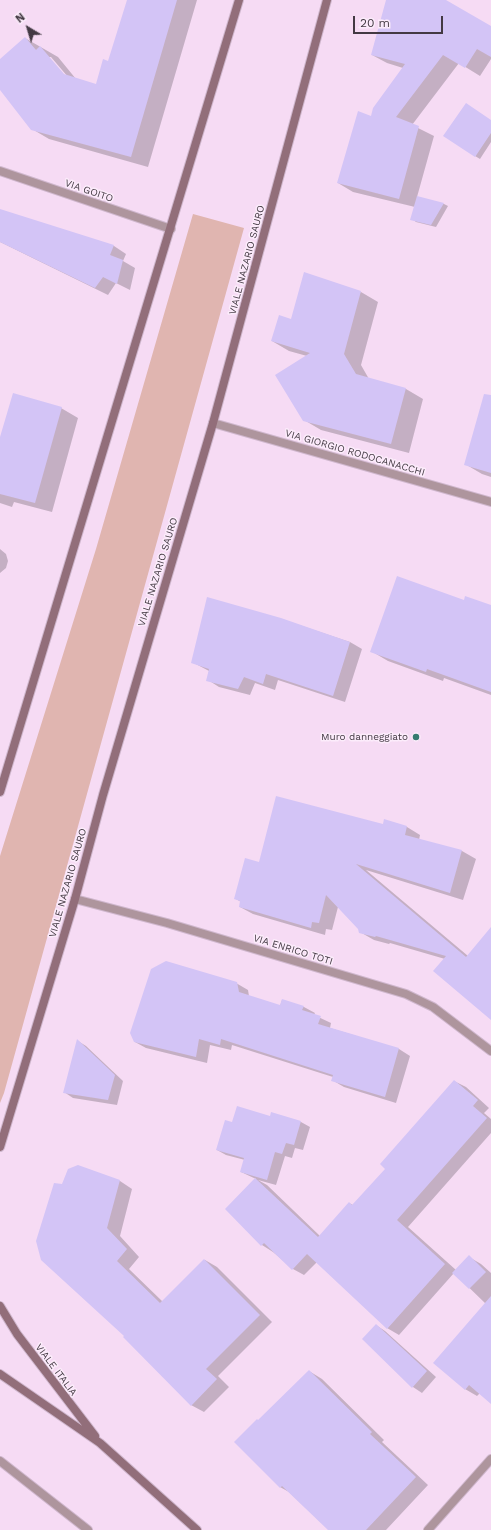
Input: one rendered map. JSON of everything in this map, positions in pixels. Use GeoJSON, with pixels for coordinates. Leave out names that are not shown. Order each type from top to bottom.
{"type":"FeatureCollection","features":[{"type":"Feature","properties":{"kind":"main road"},"geometry":{"type":"LineString","coordinates":[[0,792],[240,0]]}},
{"type":"Feature","properties":{"kind":"main road","name":"VIALE NAZARIO SAURO"},"geometry":{"type":"LineString","coordinates":[[0,1147],[213,423],[327,0]]}},
{"type":"Feature","properties":{"kind":"main road","name":"VIALE ITALIA"},"geometry":{"type":"LineString","coordinates":[[0,1306],[17,1334],[100,1443]]}},
{"type":"Feature","properties":{"kind":"main road","name":"VIALE ITALIA"},"geometry":{"type":"LineString","coordinates":[[0,1374],[100,1443],[197,1530]]}},
{"type":"Feature","properties":{"kind":"street","name":"VIA GOITO"},"geometry":{"type":"LineString","coordinates":[[0,171],[171,230]]}},
{"type":"Feature","properties":{"kind":"street","name":"VIA GIORGIO RODOCANACCHI"},"geometry":{"type":"LineString","coordinates":[[213,423],[491,502]]}},
{"type":"Feature","properties":{"kind":"street","name":"VIA ENRICO TOTI"},"geometry":{"type":"LineString","coordinates":[[74,899],[167,923],[406,994],[433,1007],[491,1051]]}},
{"type":"Feature","properties":{"kind":"street"},"geometry":{"type":"LineString","coordinates":[[428,1530],[491,1459]]}},
{"type":"Feature","properties":{"kind":"street"},"geometry":{"type":"LineString","coordinates":[[0,1461],[88,1530]]}},
{"type":"Feature","properties":{"kind":"shaded area"},"geometry":{"type":"Polygon","coordinates":[[[193,214],[244,228],[0,1103],[0,856],[96,549],[193,214]]]}},
{"type":"Feature","properties":{"kind":"building"},"geometry":{"type":"Polygon","coordinates":[[[127,0],[177,0],[131,157],[31,130],[0,90],[0,59],[25,37],[36,50],[40,46],[64,74],[96,84],[103,59],[108,61],[127,0]]]}},
{"type":"Feature","properties":{"kind":"building"},"geometry":{"type":"Polygon","coordinates":[[[386,0],[446,0],[491,26],[491,57],[477,49],[465,68],[443,55],[396,117],[419,126],[399,199],[337,183],[358,111],[371,116],[373,108],[405,64],[371,55],[386,0]]]}},
{"type":"Feature","properties":{"kind":"building"},"geometry":{"type":"Polygon","coordinates":[[[466,103],[491,120],[491,133],[475,157],[443,136],[466,103]]]}},
{"type":"Feature","properties":{"kind":"building"},"geometry":{"type":"Polygon","coordinates":[[[417,196],[444,203],[431,225],[410,220],[417,196]]]}},
{"type":"Feature","properties":{"kind":"building"},"geometry":{"type":"Polygon","coordinates":[[[0,209],[114,245],[110,255],[123,260],[117,284],[103,277],[95,288],[0,242],[0,209]]]}},
{"type":"Feature","properties":{"kind":"building"},"geometry":{"type":"Polygon","coordinates":[[[304,272],[361,291],[344,354],[356,374],[406,388],[391,444],[303,421],[275,375],[310,353],[271,341],[279,315],[291,319],[304,272]]]}},
{"type":"Feature","properties":{"kind":"building"},"geometry":{"type":"Polygon","coordinates":[[[13,393],[62,407],[35,503],[0,494],[0,437],[13,393]]]}},
{"type":"Feature","properties":{"kind":"building"},"geometry":{"type":"Polygon","coordinates":[[[484,394],[491,395],[491,473],[464,465],[484,394]]]}},
{"type":"Feature","properties":{"kind":"building"},"geometry":{"type":"Polygon","coordinates":[[[397,576],[464,600],[465,596],[491,605],[491,692],[427,669],[426,672],[370,652],[397,576]]]}},
{"type":"Feature","properties":{"kind":"building"},"geometry":{"type":"Polygon","coordinates":[[[207,597],[281,618],[350,642],[333,696],[266,674],[263,684],[244,677],[238,689],[206,681],[209,669],[191,663],[207,597]]]}},
{"type":"Feature","properties":{"kind":"building"},"geometry":{"type":"Polygon","coordinates":[[[276,796],[383,824],[384,819],[407,826],[405,835],[462,850],[450,893],[356,864],[466,957],[491,927],[491,1020],[433,971],[446,956],[376,936],[359,933],[358,929],[326,895],[319,923],[312,922],[311,928],[239,907],[240,901],[234,899],[245,858],[259,862],[276,796]]]}},
{"type":"Feature","properties":{"kind":"building"},"geometry":{"type":"Polygon","coordinates":[[[166,961],[237,982],[239,992],[280,1005],[282,999],[304,1006],[302,1010],[321,1016],[318,1024],[399,1048],[385,1097],[331,1081],[333,1075],[221,1039],[220,1045],[199,1039],[196,1057],[134,1042],[130,1033],[151,969],[166,961]]]}},
{"type":"Feature","properties":{"kind":"building"},"geometry":{"type":"Polygon","coordinates":[[[77,1039],[115,1075],[108,1100],[63,1093],[77,1039]]]}},
{"type":"Feature","properties":{"kind":"building"},"geometry":{"type":"Polygon","coordinates":[[[454,1080],[478,1100],[473,1106],[487,1118],[397,1220],[445,1264],[387,1329],[307,1254],[292,1270],[264,1243],[261,1246],[225,1209],[255,1178],[318,1237],[349,1202],[352,1205],[385,1169],[380,1164],[454,1080]]]}},
{"type":"Feature","properties":{"kind":"building"},"geometry":{"type":"Polygon","coordinates":[[[237,1106],[270,1116],[271,1112],[301,1121],[294,1145],[286,1143],[282,1154],[275,1152],[267,1180],[240,1172],[244,1158],[216,1150],[225,1120],[232,1122],[237,1106]]]}},
{"type":"Feature","properties":{"kind":"building"},"geometry":{"type":"Polygon","coordinates":[[[78,1165],[120,1180],[107,1228],[127,1249],[117,1261],[160,1303],[204,1259],[260,1315],[206,1369],[217,1379],[191,1406],[123,1337],[124,1336],[41,1260],[36,1241],[54,1183],[62,1184],[68,1169],[78,1165]]]}},
{"type":"Feature","properties":{"kind":"building"},"geometry":{"type":"Polygon","coordinates":[[[469,1255],[486,1272],[469,1289],[452,1273],[469,1255]]]}},
{"type":"Feature","properties":{"kind":"building"},"geometry":{"type":"Polygon","coordinates":[[[491,1296],[491,1404],[469,1385],[465,1390],[433,1363],[491,1296]]]}},
{"type":"Feature","properties":{"kind":"building"},"geometry":{"type":"Polygon","coordinates":[[[376,1324],[427,1371],[412,1388],[362,1339],[376,1324]]]}},
{"type":"Feature","properties":{"kind":"building"},"geometry":{"type":"Polygon","coordinates":[[[309,1370],[372,1432],[370,1434],[416,1477],[366,1530],[328,1530],[282,1486],[280,1488],[234,1442],[309,1370]]]}},
{"type":"Feature","properties":{"kind":"place","name":"Muro danneggiato"},"geometry":{"type":"Point","coordinates":[416,737]}}]}
